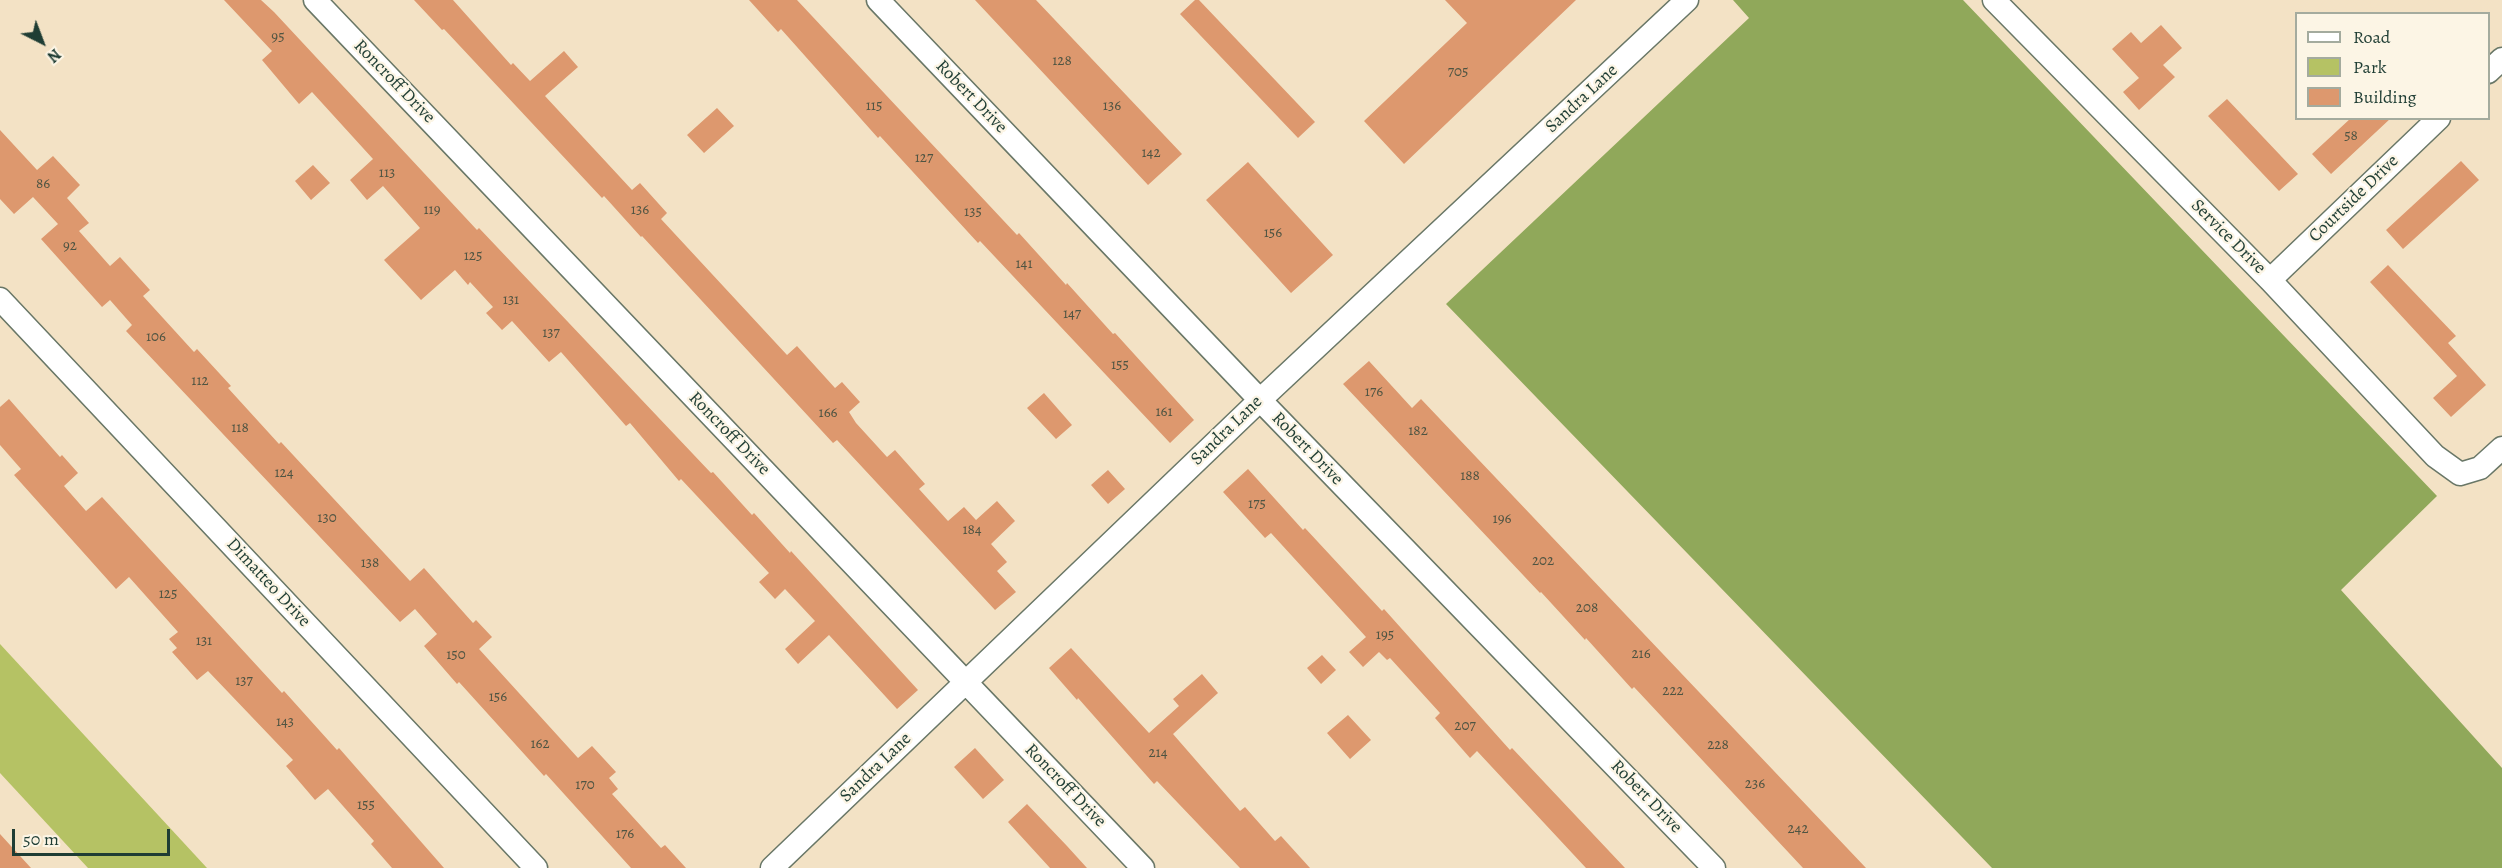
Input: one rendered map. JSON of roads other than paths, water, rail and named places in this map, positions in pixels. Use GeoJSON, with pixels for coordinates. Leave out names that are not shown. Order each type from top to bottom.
{"type":"FeatureCollection","features":[{"type":"Feature","properties":{"kind":"street","name":"Roncroff Drive"},"geometry":{"type":"LineString","coordinates":[[315,0],[1143,868]]}},
{"type":"Feature","properties":{"kind":"street","name":"Robert Drive"},"geometry":{"type":"LineString","coordinates":[[878,0],[1260,400],[1714,868]]}},
{"type":"Feature","properties":{"kind":"street","name":"Sandra Lane"},"geometry":{"type":"LineString","coordinates":[[772,868],[1260,400],[1687,0]]}},
{"type":"Feature","properties":{"kind":"street","name":"Service Drive"},"geometry":{"type":"LineString","coordinates":[[1994,0],[2270,279],[2435,456],[2460,474],[2480,468],[2502,448]]}},
{"type":"Feature","properties":{"kind":"street"},"geometry":{"type":"LineString","coordinates":[[2490,70],[2502,59]]}},
{"type":"Feature","properties":{"kind":"street","name":"Courtside Drive"},"geometry":{"type":"LineString","coordinates":[[2270,279],[2437,120]]}},
{"type":"Feature","properties":{"kind":"street","name":"Dimatteo Drive"},"geometry":{"type":"LineString","coordinates":[[0,298],[536,868]]}}]}
